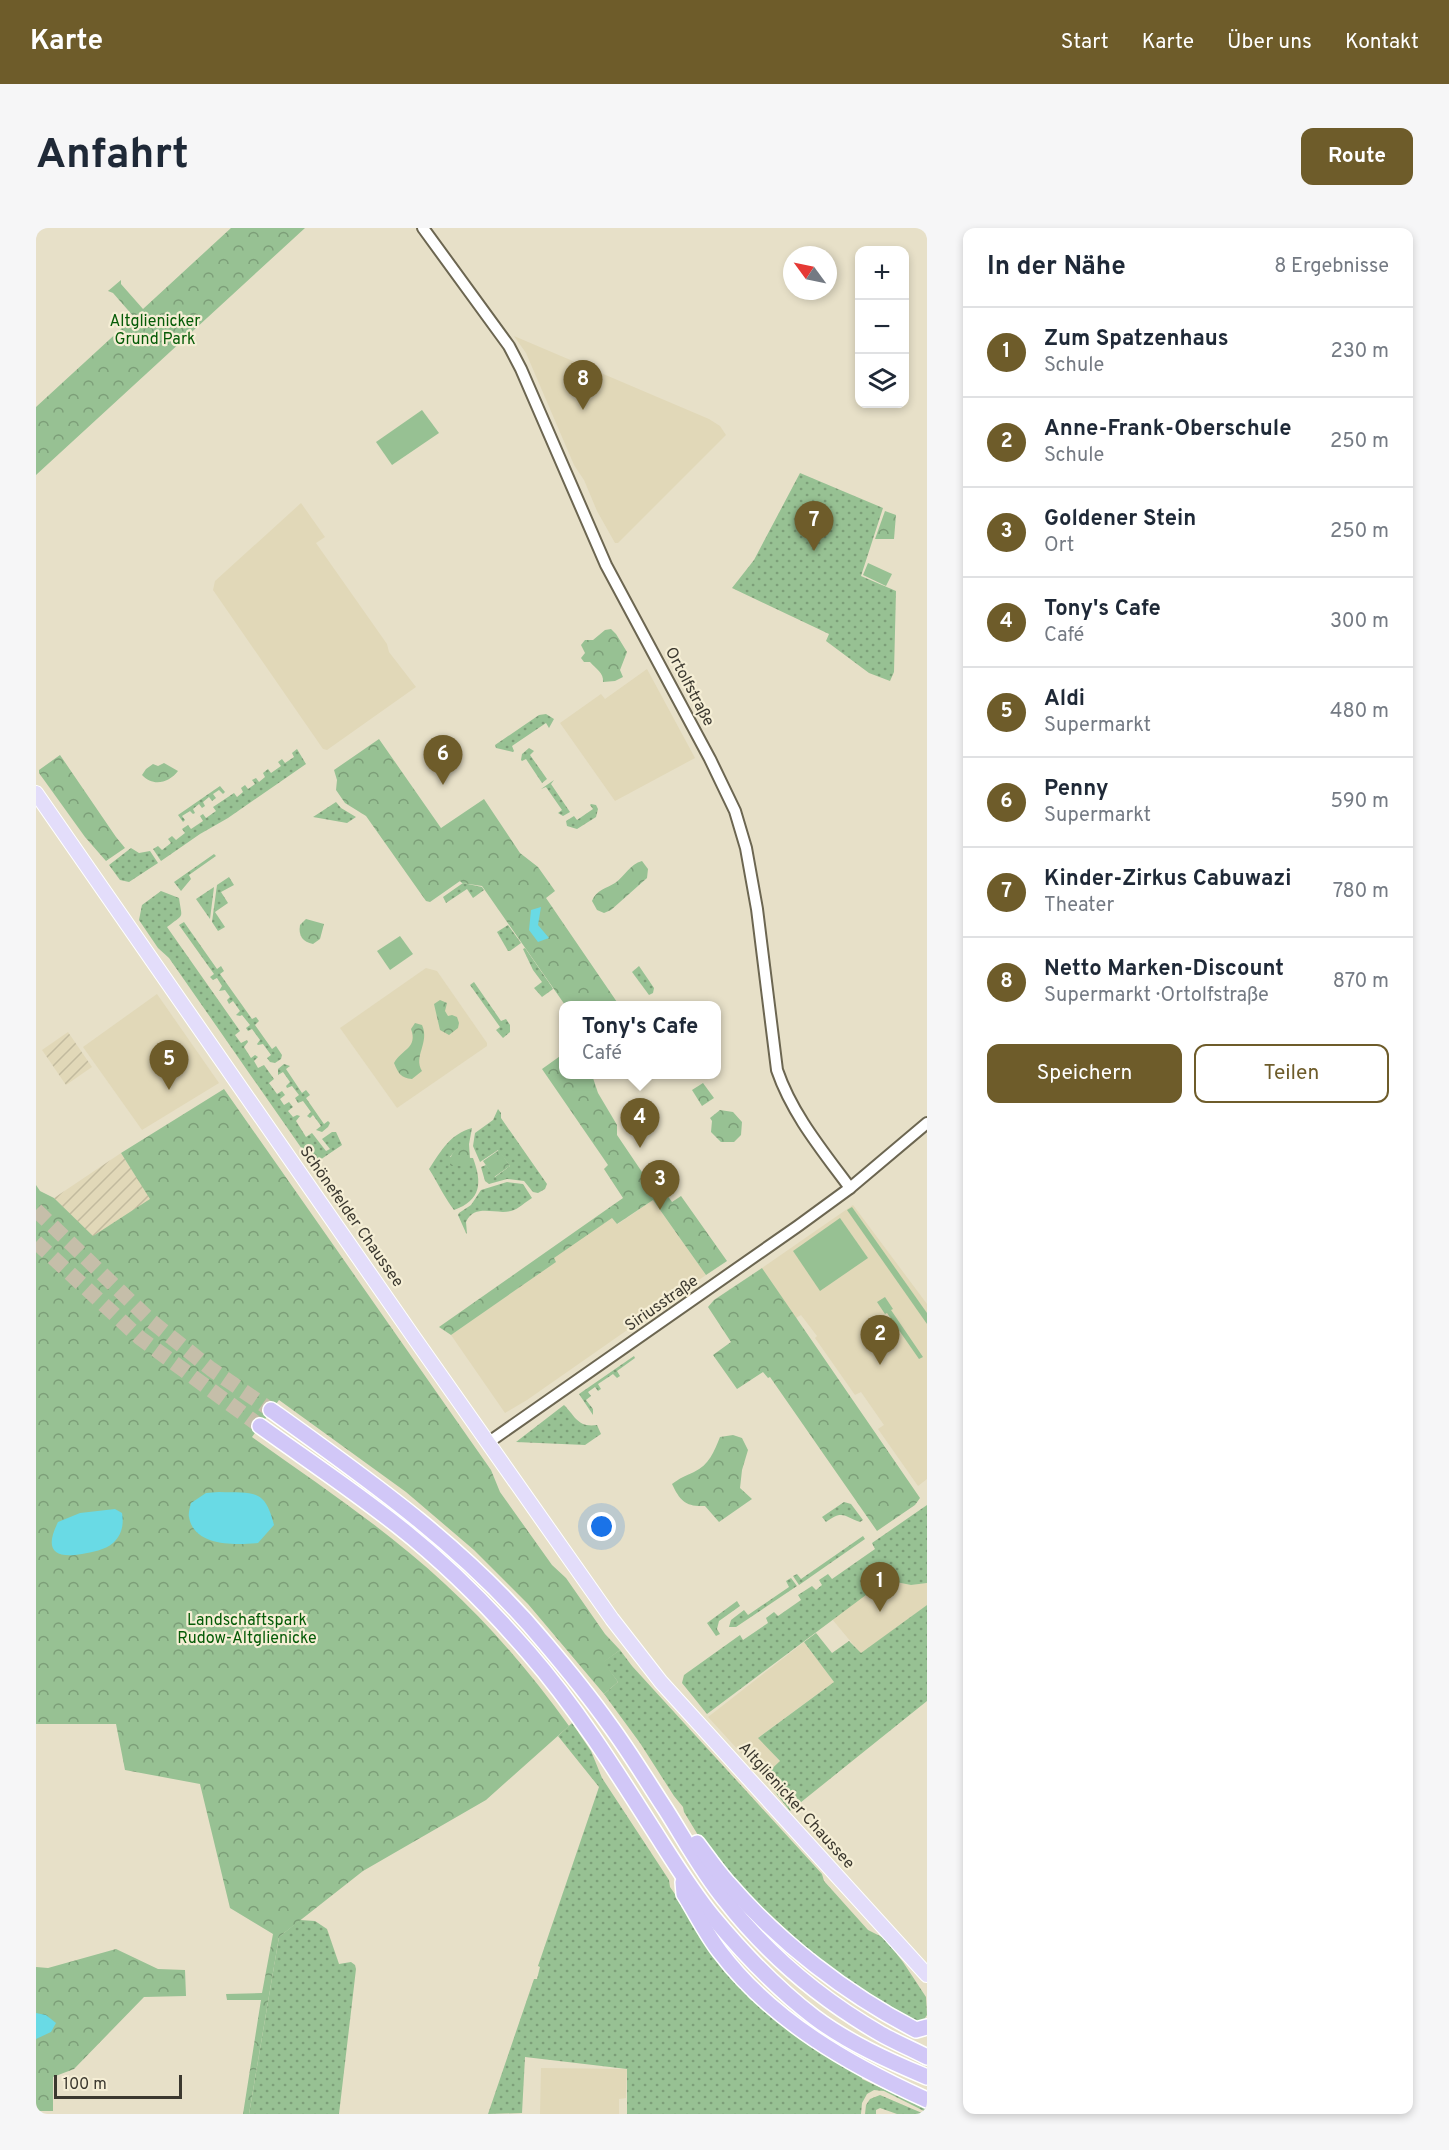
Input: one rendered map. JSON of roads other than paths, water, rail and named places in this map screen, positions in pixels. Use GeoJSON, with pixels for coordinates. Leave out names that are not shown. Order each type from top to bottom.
{"type":"FeatureCollection","features":[{"type":"Feature","properties":{"kind":"highway"},"geometry":{"type":"LineString","coordinates":[[271,1410],[412,1513],[506,1599],[544,1641],[610,1724],[705,1874],[761,1942],[825,1998],[882,2035],[927,2057]]}},
{"type":"Feature","properties":{"kind":"highway"},"geometry":{"type":"LineString","coordinates":[[260,1426],[400,1527],[492,1612],[550,1678],[594,1736],[682,1874],[711,1915],[771,1981],[815,2018],[845,2037],[927,2077]]}},
{"type":"Feature","properties":{"kind":"highway"},"geometry":{"type":"LineString","coordinates":[[668,1813],[680,1822],[728,1884],[819,1969],[852,1993],[923,2031]]}},
{"type":"Feature","properties":{"kind":"highway"},"geometry":{"type":"LineString","coordinates":[[682,1874],[684,1894],[719,1952],[766,2002],[790,2022],[850,2062],[927,2100]]}},
{"type":"Feature","properties":{"kind":"highway"},"geometry":{"type":"LineString","coordinates":[[910,2093],[927,2093]]}},
{"type":"Feature","properties":{"kind":"main road","name":"Schönefelder Chaussee"},"geometry":{"type":"LineString","coordinates":[[36,793],[415,1339],[612,1619],[643,1658]]}},
{"type":"Feature","properties":{"kind":"main road","name":"Altglienicker Chaussee"},"geometry":{"type":"LineString","coordinates":[[643,1658],[666,1688],[927,1975]]}},
{"type":"Feature","properties":{"kind":"street","name":"Ortolfstraße"},"geometry":{"type":"LineString","coordinates":[[423,228],[509,346],[606,565],[723,784],[735,812],[746,848],[757,909],[777,1070],[799,1118],[850,1188]]}},
{"type":"Feature","properties":{"kind":"street","name":"Siriusstraße"},"geometry":{"type":"LineString","coordinates":[[489,1442],[723,1280],[850,1188],[927,1123]]}},
{"type":"Feature","properties":{"kind":"water"},"geometry":{"type":"Polygon","coordinates":[[[541,907],[538,925],[549,938],[538,942],[529,930],[531,910],[541,907]]]}},
{"type":"Feature","properties":{"kind":"water"},"geometry":{"type":"Polygon","coordinates":[[[206,1493],[249,1493],[256,1495],[266,1504],[274,1525],[258,1543],[217,1542],[207,1539],[192,1527],[189,1516],[191,1503],[206,1493]]]}},
{"type":"Feature","properties":{"kind":"water"},"geometry":{"type":"Polygon","coordinates":[[[115,1509],[122,1513],[122,1525],[113,1543],[102,1549],[72,1555],[64,1555],[54,1550],[52,1540],[58,1522],[80,1513],[115,1509]]]}},
{"type":"Feature","properties":{"kind":"water"},"geometry":{"type":"Polygon","coordinates":[[[36,2013],[46,2015],[56,2023],[51,2032],[36,2039],[36,2013]]]}},
{"type":"Feature","properties":{"kind":"tunnel"},"geometry":{"type":"LineString","coordinates":[[36,1210],[151,1321],[211,1369],[271,1410]]}},
{"type":"Feature","properties":{"kind":"tunnel"},"geometry":{"type":"LineString","coordinates":[[36,1242],[140,1338],[260,1426]]}},
{"type":"Feature","properties":{"kind":"place","name":"Netto Marken-Discount"},"geometry":{"type":"Point","coordinates":[583,410]}},
{"type":"Feature","properties":{"kind":"place","name":"Kinder-Zirkus Cabuwazi"},"geometry":{"type":"Point","coordinates":[814,551]}},
{"type":"Feature","properties":{"kind":"place","name":"Penny"},"geometry":{"type":"Point","coordinates":[443,785]}},
{"type":"Feature","properties":{"kind":"place","name":"Aldi"},"geometry":{"type":"Point","coordinates":[169,1090]}},
{"type":"Feature","properties":{"kind":"place","name":"Tony's Cafe"},"geometry":{"type":"Point","coordinates":[640,1148]}},
{"type":"Feature","properties":{"kind":"place","name":"Goldener Stein"},"geometry":{"type":"Point","coordinates":[660,1210]}},
{"type":"Feature","properties":{"kind":"place","name":"Anne-Frank-Oberschule"},"geometry":{"type":"Point","coordinates":[880,1365]}},
{"type":"Feature","properties":{"kind":"place","name":"Zum Spatzenhaus"},"geometry":{"type":"Point","coordinates":[880,1612]}},
{"type":"Feature","properties":{"kind":"park label","name":"Altglienicker Grund Park"},"geometry":{"type":"Point","coordinates":[155,331]}},
{"type":"Feature","properties":{"kind":"park label","name":"Landschaftspark Rudow-Altglienicke"},"geometry":{"type":"Point","coordinates":[247,1630]}}]}
